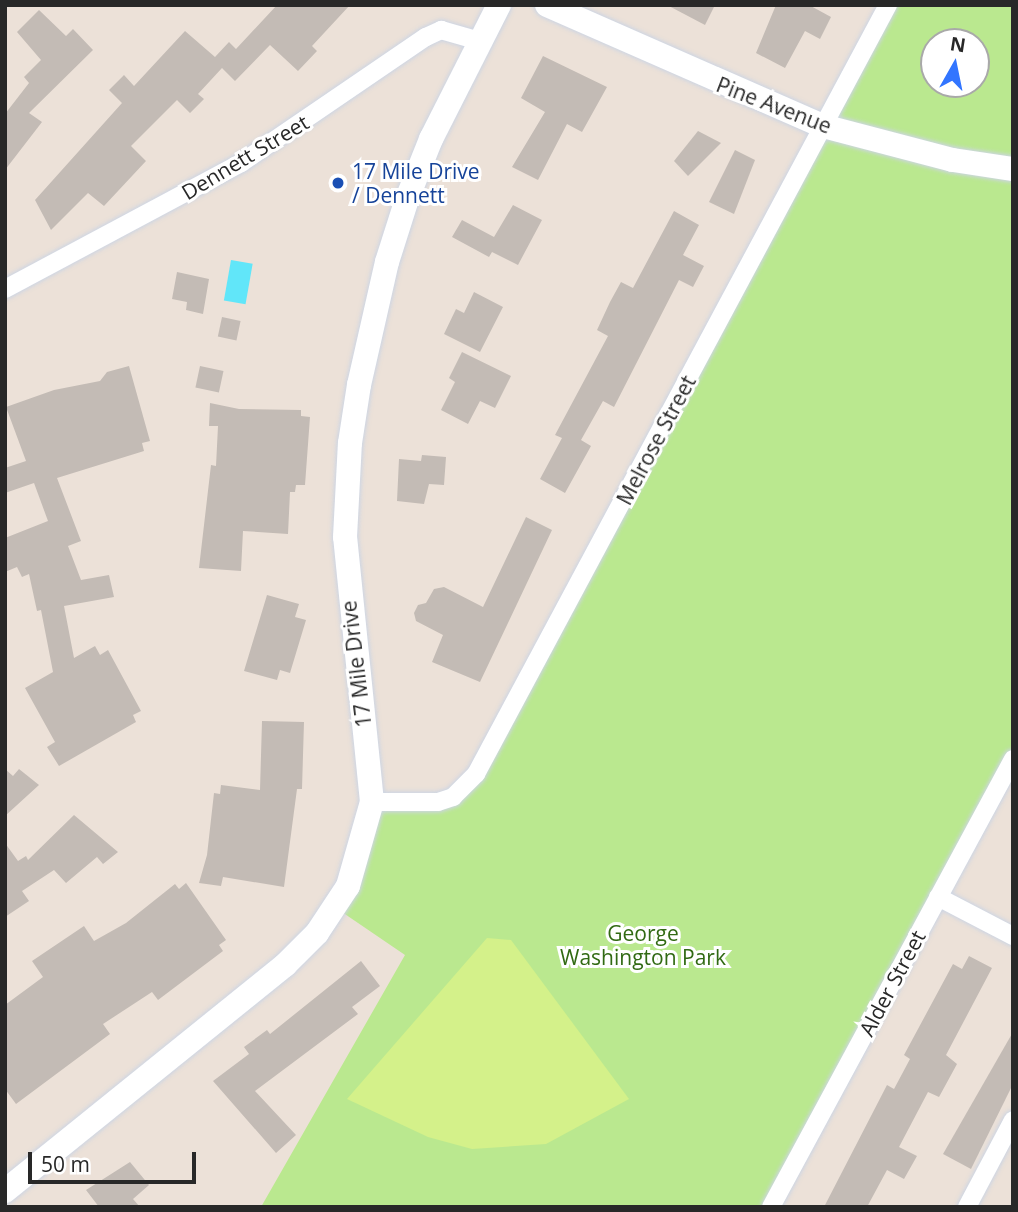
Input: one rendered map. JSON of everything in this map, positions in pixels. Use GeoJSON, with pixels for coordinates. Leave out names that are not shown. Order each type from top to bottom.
{"type":"FeatureCollection","features":[{"type":"Feature","properties":{"kind":"main road","name":"17 Mile Drive"},"geometry":{"type":"LineString","coordinates":[[5,1191],[285,965],[317,933],[336,908],[355,868],[372,802],[348,594],[350,443],[371,324],[399,224],[431,139],[499,5]]}},
{"type":"Feature","properties":{"kind":"main road","name":"Pine Avenue"},"geometry":{"type":"LineString","coordinates":[[547,5],[823,126],[953,160],[1013,169]]}},
{"type":"Feature","properties":{"kind":"street","name":"Melrose Street"},"geometry":{"type":"LineString","coordinates":[[372,802],[438,802],[453,797],[476,774],[888,5]]}},
{"type":"Feature","properties":{"kind":"street","name":"Dennett Street"},"geometry":{"type":"LineString","coordinates":[[5,289],[241,163],[426,37],[441,30],[479,41]]}},
{"type":"Feature","properties":{"kind":"street","name":"Alder Street"},"geometry":{"type":"LineString","coordinates":[[771,1207],[1013,759]]}},
{"type":"Feature","properties":{"kind":"street"},"geometry":{"type":"LineString","coordinates":[[939,897],[1013,936]]}},
{"type":"Feature","properties":{"kind":"street"},"geometry":{"type":"LineString","coordinates":[[967,1207],[1013,1121]]}},
{"type":"Feature","properties":{"kind":"green space","name":"George Washington Park"},"geometry":{"type":"Polygon","coordinates":[[[888,5],[1013,5],[1013,759],[771,1207],[261,1207],[405,955],[336,908],[372,802],[438,802],[463,788],[888,5]]]}},
{"type":"Feature","properties":{"kind":"green space"},"geometry":{"type":"Polygon","coordinates":[[[487,938],[511,940],[629,1099],[546,1144],[472,1149],[428,1137],[347,1099],[487,938]]]}},
{"type":"Feature","properties":{"kind":"water"},"geometry":{"type":"Polygon","coordinates":[[[231,260],[253,264],[246,304],[224,300],[231,260]]]}},
{"type":"Feature","properties":{"kind":"building"},"geometry":{"type":"Polygon","coordinates":[[[277,5],[350,5],[312,46],[317,51],[298,71],[270,45],[235,81],[222,68],[198,94],[204,99],[190,113],[177,100],[131,146],[146,161],[104,206],[88,193],[51,230],[35,200],[122,103],[109,90],[124,75],[134,86],[185,31],[215,57],[229,42],[236,49],[277,5]]]}},
{"type":"Feature","properties":{"kind":"building"},"geometry":{"type":"Polygon","coordinates":[[[667,5],[715,5],[705,25],[667,5]]]}},
{"type":"Feature","properties":{"kind":"building"},"geometry":{"type":"Polygon","coordinates":[[[776,5],[809,5],[831,17],[820,39],[805,31],[785,68],[756,53],[776,5]]]}},
{"type":"Feature","properties":{"kind":"building"},"geometry":{"type":"Polygon","coordinates":[[[39,10],[66,36],[73,29],[93,50],[29,113],[42,122],[5,170],[5,114],[29,83],[24,77],[41,60],[17,32],[39,10]]]}},
{"type":"Feature","properties":{"kind":"building"},"geometry":{"type":"Polygon","coordinates":[[[543,56],[607,87],[582,132],[567,124],[538,180],[512,167],[545,112],[521,98],[543,56]]]}},
{"type":"Feature","properties":{"kind":"building"},"geometry":{"type":"Polygon","coordinates":[[[698,131],[721,143],[688,176],[674,161],[698,131]]]}},
{"type":"Feature","properties":{"kind":"building"},"geometry":{"type":"Polygon","coordinates":[[[735,150],[755,160],[734,214],[709,202],[735,150]]]}},
{"type":"Feature","properties":{"kind":"building"},"geometry":{"type":"Polygon","coordinates":[[[513,205],[542,220],[518,265],[492,252],[489,257],[452,237],[462,220],[494,237],[513,205]]]}},
{"type":"Feature","properties":{"kind":"building"},"geometry":{"type":"Polygon","coordinates":[[[674,211],[699,225],[683,255],[704,266],[693,287],[679,280],[614,407],[603,401],[581,440],[591,446],[565,493],[540,479],[562,438],[555,435],[608,336],[597,330],[610,302],[621,282],[633,288],[674,211]]]}},
{"type":"Feature","properties":{"kind":"building"},"geometry":{"type":"Polygon","coordinates":[[[177,272],[209,279],[203,314],[186,310],[187,302],[172,299],[177,272]]]}},
{"type":"Feature","properties":{"kind":"building"},"geometry":{"type":"Polygon","coordinates":[[[474,292],[503,307],[480,352],[444,334],[456,309],[464,313],[474,292]]]}},
{"type":"Feature","properties":{"kind":"building"},"geometry":{"type":"Polygon","coordinates":[[[222,317],[241,321],[236,341],[218,337],[222,317]]]}},
{"type":"Feature","properties":{"kind":"building"},"geometry":{"type":"Polygon","coordinates":[[[462,352],[511,376],[495,408],[480,401],[468,424],[441,410],[455,382],[449,378],[462,352]]]}},
{"type":"Feature","properties":{"kind":"building"},"geometry":{"type":"Polygon","coordinates":[[[129,366],[150,441],[142,443],[144,451],[57,478],[81,541],[68,546],[81,580],[109,575],[114,597],[64,606],[74,658],[95,646],[100,655],[108,650],[141,711],[133,715],[136,722],[59,766],[47,747],[55,742],[25,688],[53,672],[41,610],[37,611],[29,574],[22,577],[17,567],[5,572],[5,538],[48,521],[34,483],[5,493],[5,468],[26,461],[6,407],[54,390],[100,381],[107,372],[129,366]]]}},
{"type":"Feature","properties":{"kind":"building"},"geometry":{"type":"Polygon","coordinates":[[[200,366],[223,371],[219,393],[195,388],[200,366]]]}},
{"type":"Feature","properties":{"kind":"building"},"geometry":{"type":"Polygon","coordinates":[[[210,403],[239,409],[301,410],[301,416],[310,417],[305,485],[296,485],[295,492],[290,492],[288,534],[243,531],[241,571],[199,568],[211,465],[216,466],[218,426],[209,426],[210,403]]]}},
{"type":"Feature","properties":{"kind":"building"},"geometry":{"type":"Polygon","coordinates":[[[422,455],[446,457],[444,485],[429,484],[424,504],[397,501],[399,459],[421,461],[422,455]]]}},
{"type":"Feature","properties":{"kind":"building"},"geometry":{"type":"Polygon","coordinates":[[[526,517],[552,530],[480,682],[432,662],[443,635],[416,621],[414,613],[418,605],[426,603],[434,589],[444,587],[483,607],[526,517]]]}},
{"type":"Feature","properties":{"kind":"building"},"geometry":{"type":"Polygon","coordinates":[[[267,595],[299,604],[295,617],[306,620],[290,673],[280,670],[277,680],[244,671],[267,595]]]}},
{"type":"Feature","properties":{"kind":"building"},"geometry":{"type":"Polygon","coordinates":[[[262,721],[304,722],[302,789],[297,789],[284,887],[223,877],[221,886],[199,883],[207,855],[214,793],[220,794],[221,785],[260,790],[262,721]]]}},
{"type":"Feature","properties":{"kind":"building"},"geometry":{"type":"Polygon","coordinates":[[[5,769],[13,776],[19,769],[39,785],[5,816],[5,769]]]}},
{"type":"Feature","properties":{"kind":"building"},"geometry":{"type":"Polygon","coordinates":[[[74,815],[118,852],[103,864],[97,857],[66,883],[54,870],[22,891],[29,901],[5,917],[5,843],[18,861],[26,856],[28,860],[74,815]]]}},
{"type":"Feature","properties":{"kind":"building"},"geometry":{"type":"Polygon","coordinates":[[[186,883],[226,940],[219,945],[223,951],[158,1000],[152,992],[103,1024],[110,1034],[16,1104],[5,1089],[5,1005],[43,977],[32,961],[84,926],[94,941],[126,923],[175,884],[179,889],[186,883]]]}},
{"type":"Feature","properties":{"kind":"building"},"geometry":{"type":"Polygon","coordinates":[[[969,956],[992,968],[946,1055],[957,1064],[939,1097],[928,1092],[899,1147],[917,1156],[904,1179],[887,1170],[867,1207],[824,1207],[887,1085],[894,1089],[910,1059],[904,1055],[953,964],[962,969],[969,956]]]}},
{"type":"Feature","properties":{"kind":"building"},"geometry":{"type":"Polygon","coordinates":[[[361,961],[380,986],[352,1007],[358,1014],[255,1091],[296,1135],[276,1153],[213,1081],[249,1054],[244,1047],[267,1030],[270,1034],[361,961]]]}},
{"type":"Feature","properties":{"kind":"building"},"geometry":{"type":"Polygon","coordinates":[[[1013,1032],[1013,1084],[971,1169],[943,1154],[1013,1032]]]}},
{"type":"Feature","properties":{"kind":"building"},"geometry":{"type":"Polygon","coordinates":[[[130,1162],[149,1185],[133,1199],[140,1207],[99,1207],[86,1190],[130,1162]]]}},
{"type":"Feature","properties":{"kind":"place","name":"17 Mile Drive / Dennett"},"geometry":{"type":"Point","coordinates":[338,183]}}]}
